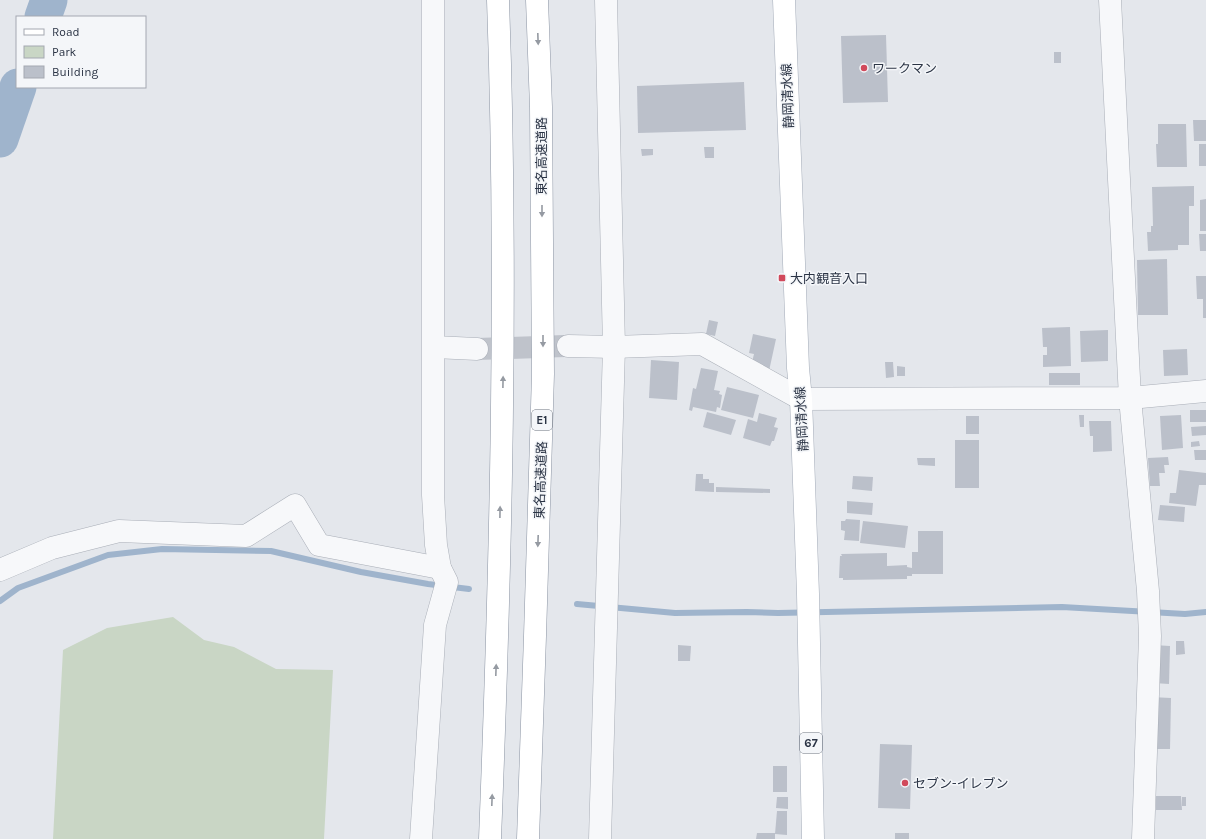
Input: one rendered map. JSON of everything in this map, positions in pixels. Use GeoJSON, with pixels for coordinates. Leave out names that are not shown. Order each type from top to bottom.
{"type":"FeatureCollection","features":[{"type":"Feature","properties":{"kind":"main road"},"geometry":{"type":"LineString","coordinates":[[490,839],[498,635],[503,374],[502,107],[498,0]]}},
{"type":"Feature","properties":{"kind":"main road","name":"東名高速道路"},"geometry":{"type":"LineString","coordinates":[[528,839],[543,374],[541,107],[537,0]]}},
{"type":"Feature","properties":{"kind":"main road","name":"静岡清水線"},"geometry":{"type":"LineString","coordinates":[[784,0],[808,594],[813,839]]}},
{"type":"Feature","properties":{"kind":"street"},"geometry":{"type":"LineString","coordinates":[[422,839],[435,625],[440,604],[443,575],[436,545],[433,494],[433,0]]}},
{"type":"Feature","properties":{"kind":"street"},"geometry":{"type":"LineString","coordinates":[[600,839],[614,347],[606,0]]}},
{"type":"Feature","properties":{"kind":"street"},"geometry":{"type":"LineString","coordinates":[[1110,0],[1130,398],[1148,591],[1150,636],[1143,839]]}},
{"type":"Feature","properties":{"kind":"street"},"geometry":{"type":"LineString","coordinates":[[568,346],[614,347],[702,344],[801,400],[1130,398],[1206,391]]}},
{"type":"Feature","properties":{"kind":"street"},"geometry":{"type":"LineString","coordinates":[[434,347],[477,349]]}},
{"type":"Feature","properties":{"kind":"street"},"geometry":{"type":"LineString","coordinates":[[0,570],[52,548],[119,531],[246,536],[295,505],[319,545],[443,575]]}},
{"type":"Feature","properties":{"kind":"green space"},"geometry":{"type":"Polygon","coordinates":[[[173,617],[204,640],[234,647],[276,669],[333,670],[324,839],[53,839],[63,650],[107,628],[173,617]]]}},
{"type":"Feature","properties":{"kind":"building"},"geometry":{"type":"Polygon","coordinates":[[[886,35],[888,102],[843,103],[841,36],[886,35]]]}},
{"type":"Feature","properties":{"kind":"building"},"geometry":{"type":"Polygon","coordinates":[[[1054,52],[1061,52],[1061,63],[1054,63],[1054,52]]]}},
{"type":"Feature","properties":{"kind":"building"},"geometry":{"type":"Polygon","coordinates":[[[744,82],[746,130],[638,133],[637,86],[744,82]]]}},
{"type":"Feature","properties":{"kind":"building"},"geometry":{"type":"Polygon","coordinates":[[[1193,120],[1206,120],[1206,141],[1194,141],[1193,120]]]}},
{"type":"Feature","properties":{"kind":"building"},"geometry":{"type":"Polygon","coordinates":[[[1158,124],[1186,124],[1187,167],[1157,167],[1156,144],[1158,144],[1158,124]]]}},
{"type":"Feature","properties":{"kind":"building"},"geometry":{"type":"Polygon","coordinates":[[[1199,144],[1206,144],[1206,166],[1199,166],[1199,144]]]}},
{"type":"Feature","properties":{"kind":"building"},"geometry":{"type":"Polygon","coordinates":[[[704,147],[714,147],[714,158],[705,158],[704,147]]]}},
{"type":"Feature","properties":{"kind":"building"},"geometry":{"type":"Polygon","coordinates":[[[641,149],[653,149],[653,155],[642,156],[641,149]]]}},
{"type":"Feature","properties":{"kind":"building"},"geometry":{"type":"Polygon","coordinates":[[[1194,186],[1194,206],[1189,206],[1189,245],[1178,245],[1178,250],[1148,251],[1147,232],[1151,232],[1151,226],[1153,226],[1152,187],[1194,186]]]}},
{"type":"Feature","properties":{"kind":"building"},"geometry":{"type":"Polygon","coordinates":[[[1206,199],[1206,231],[1200,231],[1200,200],[1206,199]]]}},
{"type":"Feature","properties":{"kind":"building"},"geometry":{"type":"Polygon","coordinates":[[[1199,234],[1206,234],[1206,251],[1200,251],[1199,234]]]}},
{"type":"Feature","properties":{"kind":"building"},"geometry":{"type":"Polygon","coordinates":[[[1167,259],[1168,315],[1138,315],[1137,260],[1167,259]]]}},
{"type":"Feature","properties":{"kind":"building"},"geometry":{"type":"Polygon","coordinates":[[[1196,276],[1206,276],[1206,318],[1203,318],[1203,299],[1197,299],[1196,276]]]}},
{"type":"Feature","properties":{"kind":"building"},"geometry":{"type":"Polygon","coordinates":[[[709,320],[718,322],[715,336],[706,334],[709,320]]]}},
{"type":"Feature","properties":{"kind":"building"},"geometry":{"type":"Polygon","coordinates":[[[1070,327],[1071,366],[1043,367],[1043,355],[1047,355],[1047,347],[1043,347],[1042,328],[1070,327]]]}},
{"type":"Feature","properties":{"kind":"building"},"geometry":{"type":"Polygon","coordinates":[[[1108,330],[1108,361],[1081,362],[1080,331],[1108,330]]]}},
{"type":"Feature","properties":{"kind":"building"},"geometry":{"type":"Polygon","coordinates":[[[753,334],[776,339],[769,371],[751,366],[754,354],[749,353],[753,334]]]}},
{"type":"Feature","properties":{"kind":"building"},"geometry":{"type":"Polygon","coordinates":[[[1187,349],[1188,375],[1164,376],[1163,350],[1187,349]]]}},
{"type":"Feature","properties":{"kind":"building"},"geometry":{"type":"Polygon","coordinates":[[[651,360],[679,362],[677,400],[649,398],[651,360]]]}},
{"type":"Feature","properties":{"kind":"building"},"geometry":{"type":"Polygon","coordinates":[[[885,362],[893,362],[894,377],[886,378],[885,362]]]}},
{"type":"Feature","properties":{"kind":"building"},"geometry":{"type":"Polygon","coordinates":[[[897,366],[905,367],[905,376],[897,376],[897,366]]]}},
{"type":"Feature","properties":{"kind":"building"},"geometry":{"type":"Polygon","coordinates":[[[701,368],[718,371],[714,390],[720,391],[719,394],[722,395],[720,408],[717,407],[716,412],[693,407],[692,411],[689,410],[693,388],[696,389],[701,368]]]}},
{"type":"Feature","properties":{"kind":"building"},"geometry":{"type":"Polygon","coordinates":[[[1049,373],[1080,373],[1080,385],[1049,385],[1049,373]]]}},
{"type":"Feature","properties":{"kind":"building"},"geometry":{"type":"Polygon","coordinates":[[[727,387],[759,395],[753,418],[721,410],[727,387]]]}},
{"type":"Feature","properties":{"kind":"building"},"geometry":{"type":"Polygon","coordinates":[[[1190,410],[1206,410],[1206,422],[1190,422],[1190,410]]]}},
{"type":"Feature","properties":{"kind":"building"},"geometry":{"type":"Polygon","coordinates":[[[707,412],[736,420],[731,435],[703,427],[707,412]]]}},
{"type":"Feature","properties":{"kind":"building"},"geometry":{"type":"Polygon","coordinates":[[[759,413],[777,418],[774,427],[778,428],[774,441],[772,441],[770,446],[743,438],[748,419],[757,422],[759,413]]]}},
{"type":"Feature","properties":{"kind":"building"},"geometry":{"type":"Polygon","coordinates":[[[1079,415],[1084,415],[1084,427],[1080,427],[1079,415]]]}},
{"type":"Feature","properties":{"kind":"building"},"geometry":{"type":"Polygon","coordinates":[[[1181,415],[1183,448],[1162,450],[1160,416],[1181,415]]]}},
{"type":"Feature","properties":{"kind":"building"},"geometry":{"type":"Polygon","coordinates":[[[966,416],[979,416],[979,434],[966,434],[966,416]]]}},
{"type":"Feature","properties":{"kind":"building"},"geometry":{"type":"Polygon","coordinates":[[[1089,421],[1111,421],[1112,451],[1093,452],[1093,436],[1090,436],[1089,421]]]}},
{"type":"Feature","properties":{"kind":"building"},"geometry":{"type":"Polygon","coordinates":[[[1206,426],[1206,435],[1192,436],[1191,427],[1206,426]]]}},
{"type":"Feature","properties":{"kind":"building"},"geometry":{"type":"Polygon","coordinates":[[[955,440],[979,440],[979,488],[955,488],[955,440]]]}},
{"type":"Feature","properties":{"kind":"building"},"geometry":{"type":"Polygon","coordinates":[[[1199,441],[1200,446],[1191,447],[1191,442],[1199,441]]]}},
{"type":"Feature","properties":{"kind":"building"},"geometry":{"type":"Polygon","coordinates":[[[1194,450],[1206,450],[1206,460],[1195,460],[1194,450]]]}},
{"type":"Feature","properties":{"kind":"building"},"geometry":{"type":"Polygon","coordinates":[[[1168,457],[1169,465],[1164,465],[1165,473],[1159,473],[1160,486],[1150,486],[1148,458],[1168,457]]]}},
{"type":"Feature","properties":{"kind":"building"},"geometry":{"type":"Polygon","coordinates":[[[917,458],[935,458],[935,466],[918,465],[917,458]]]}},
{"type":"Feature","properties":{"kind":"building"},"geometry":{"type":"Polygon","coordinates":[[[1179,470],[1206,473],[1206,485],[1199,485],[1196,506],[1169,503],[1170,493],[1176,493],[1179,470]]]}},
{"type":"Feature","properties":{"kind":"building"},"geometry":{"type":"Polygon","coordinates":[[[696,474],[703,474],[703,479],[709,479],[709,483],[714,483],[714,492],[695,491],[696,474]]]}},
{"type":"Feature","properties":{"kind":"building"},"geometry":{"type":"Polygon","coordinates":[[[853,476],[873,477],[872,491],[852,489],[853,476]]]}},
{"type":"Feature","properties":{"kind":"building"},"geometry":{"type":"Polygon","coordinates":[[[716,487],[770,489],[770,493],[716,492],[716,487]]]}},
{"type":"Feature","properties":{"kind":"building"},"geometry":{"type":"Polygon","coordinates":[[[847,501],[873,503],[872,515],[847,513],[847,501]]]}},
{"type":"Feature","properties":{"kind":"building"},"geometry":{"type":"Polygon","coordinates":[[[1160,505],[1185,507],[1184,522],[1158,520],[1160,505]]]}},
{"type":"Feature","properties":{"kind":"building"},"geometry":{"type":"Polygon","coordinates":[[[846,519],[860,520],[859,541],[844,540],[845,531],[841,530],[841,521],[845,521],[846,519]]]}},
{"type":"Feature","properties":{"kind":"building"},"geometry":{"type":"Polygon","coordinates":[[[863,521],[908,526],[905,548],[860,543],[863,521]]]}},
{"type":"Feature","properties":{"kind":"building"},"geometry":{"type":"Polygon","coordinates":[[[918,531],[943,531],[943,574],[912,574],[912,576],[907,576],[907,579],[843,580],[843,578],[839,578],[841,554],[887,553],[887,566],[907,565],[907,567],[912,568],[912,552],[918,552],[918,531]]]}},
{"type":"Feature","properties":{"kind":"building"},"geometry":{"type":"Polygon","coordinates":[[[1176,641],[1184,641],[1185,654],[1176,655],[1176,641]]]}},
{"type":"Feature","properties":{"kind":"building"},"geometry":{"type":"Polygon","coordinates":[[[678,645],[691,646],[690,661],[678,661],[678,645]]]}},
{"type":"Feature","properties":{"kind":"building"},"geometry":{"type":"Polygon","coordinates":[[[1154,645],[1170,646],[1169,684],[1153,683],[1154,645]]]}},
{"type":"Feature","properties":{"kind":"building"},"geometry":{"type":"Polygon","coordinates":[[[1151,697],[1171,698],[1170,749],[1151,749],[1151,697]]]}},
{"type":"Feature","properties":{"kind":"building"},"geometry":{"type":"Polygon","coordinates":[[[880,744],[912,745],[910,809],[878,808],[880,744]]]}},
{"type":"Feature","properties":{"kind":"building"},"geometry":{"type":"Polygon","coordinates":[[[773,766],[787,766],[787,792],[773,792],[773,766]]]}},
{"type":"Feature","properties":{"kind":"building"},"geometry":{"type":"Polygon","coordinates":[[[1156,796],[1181,796],[1182,810],[1156,810],[1156,796]]]}},
{"type":"Feature","properties":{"kind":"building"},"geometry":{"type":"Polygon","coordinates":[[[777,797],[788,797],[788,809],[776,808],[777,797]]]}},
{"type":"Feature","properties":{"kind":"building"},"geometry":{"type":"Polygon","coordinates":[[[1182,797],[1186,797],[1186,806],[1182,806],[1182,797]]]}},
{"type":"Feature","properties":{"kind":"building"},"geometry":{"type":"Polygon","coordinates":[[[777,811],[787,811],[787,835],[775,834],[777,811]]]}},
{"type":"Feature","properties":{"kind":"building"},"geometry":{"type":"Polygon","coordinates":[[[757,833],[775,833],[775,839],[756,839],[757,833]]]}},
{"type":"Feature","properties":{"kind":"building"},"geometry":{"type":"Polygon","coordinates":[[[895,833],[909,833],[909,839],[895,839],[895,833]]]}},
{"type":"Feature","properties":{"kind":"waterway"},"geometry":{"type":"LineString","coordinates":[[43,16],[49,0]]}},
{"type":"Feature","properties":{"kind":"waterway"},"geometry":{"type":"LineString","coordinates":[[0,139],[18,88]]}},
{"type":"Feature","properties":{"kind":"waterway"},"geometry":{"type":"LineString","coordinates":[[0,601],[18,588],[108,555],[162,549],[271,551],[361,572],[428,584],[469,589]]}},
{"type":"Feature","properties":{"kind":"waterway"},"geometry":{"type":"LineString","coordinates":[[577,604],[675,613],[778,613],[1062,607],[1185,614],[1206,612]]}},
{"type":"Feature","properties":{"kind":"tunnel"},"geometry":{"type":"LineString","coordinates":[[477,349],[568,346]]}},
{"type":"Feature","properties":{"kind":"place","name":"ワークマン"},"geometry":{"type":"Point","coordinates":[864,68]}},
{"type":"Feature","properties":{"kind":"place","name":"大内観音入口"},"geometry":{"type":"Point","coordinates":[782,278]}},
{"type":"Feature","properties":{"kind":"place","name":"セブン-イレブン"},"geometry":{"type":"Point","coordinates":[905,783]}}]}
